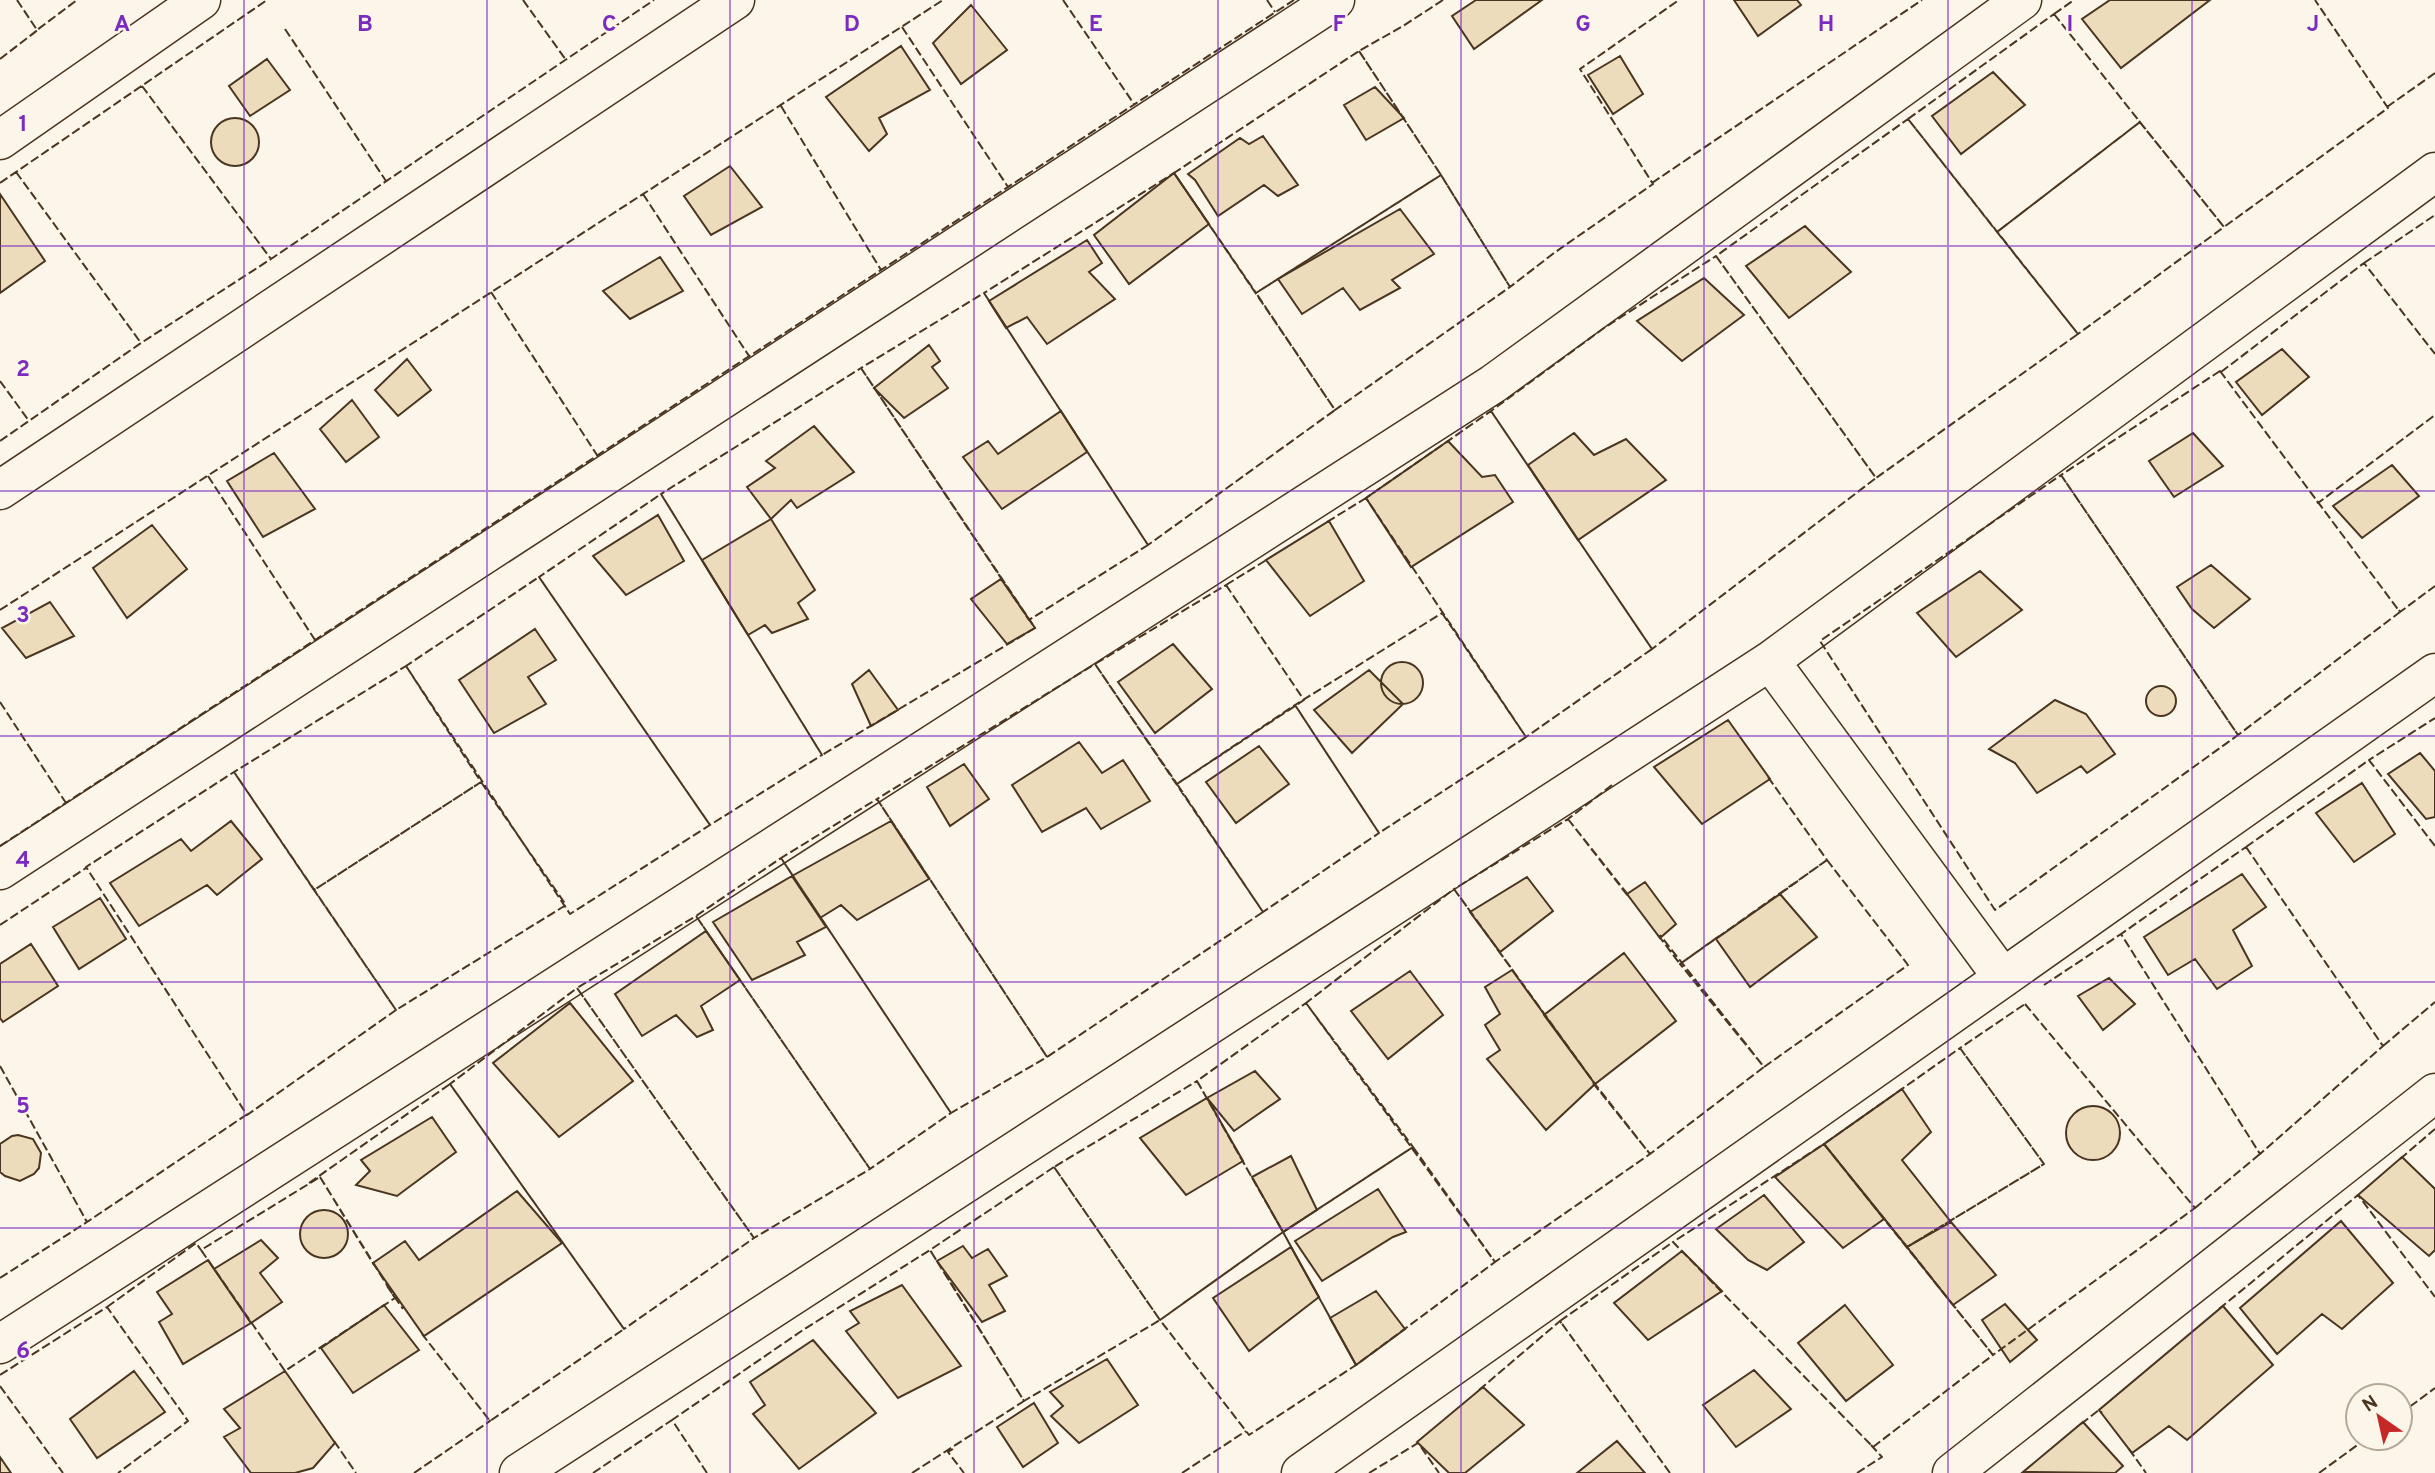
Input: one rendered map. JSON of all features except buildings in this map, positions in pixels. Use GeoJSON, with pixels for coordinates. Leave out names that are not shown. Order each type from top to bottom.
{"type":"FeatureCollection","features":[{"type":"Feature","properties":{"kind":"street"},"geometry":{"type":"LineString","coordinates":[[0,140],[201,0]]}},
{"type":"Feature","properties":{"kind":"street"},"geometry":{"type":"LineString","coordinates":[[0,490],[735,0]]}},
{"type":"Feature","properties":{"kind":"street"},"geometry":{"type":"LineString","coordinates":[[0,870],[1335,0]]}},
{"type":"Feature","properties":{"kind":"street"},"geometry":{"type":"LineString","coordinates":[[0,1344],[1493,384],[2022,0]]}},
{"type":"Feature","properties":{"kind":"street"},"geometry":{"type":"LineString","coordinates":[[519,1473],[1770,660],[2435,172]]}},
{"type":"Feature","properties":{"kind":"street"},"geometry":{"type":"LineString","coordinates":[[1770,660],[2003,978]]}},
{"type":"Feature","properties":{"kind":"street"},"geometry":{"type":"LineString","coordinates":[[1301,1473],[2435,673]]}},
{"type":"Feature","properties":{"kind":"street"},"geometry":{"type":"LineString","coordinates":[[1952,1473],[2435,1093]]}},
{"type":"Feature","properties":{"kind":"fence"},"geometry":{"type":"LineString","coordinates":[[17,0],[37,30],[77,0]]}},
{"type":"Feature","properties":{"kind":"fence"},"geometry":{"type":"LineString","coordinates":[[0,183],[267,0]]}},
{"type":"Feature","properties":{"kind":"fence"},"geometry":{"type":"LineString","coordinates":[[523,0],[566,60]]}},
{"type":"Feature","properties":{"kind":"fence"},"geometry":{"type":"LineString","coordinates":[[0,441],[141,343],[271,259],[654,0]]}},
{"type":"Feature","properties":{"kind":"fence"},"geometry":{"type":"LineString","coordinates":[[0,610],[943,0]]}},
{"type":"Feature","properties":{"kind":"fence"},"geometry":{"type":"LineString","coordinates":[[1063,0],[1134,104]]}},
{"type":"Feature","properties":{"kind":"fence"},"geometry":{"type":"LineString","coordinates":[[1267,0],[1275,12]]}},
{"type":"Feature","properties":{"kind":"fence"},"geometry":{"type":"LineString","coordinates":[[0,846],[1294,0]]}},
{"type":"Feature","properties":{"kind":"fence"},"geometry":{"type":"LineString","coordinates":[[1443,0],[1359,51],[1441,175],[1510,287],[1653,184],[1580,69],[1679,0]]}},
{"type":"Feature","properties":{"kind":"fence"},"geometry":{"type":"LineString","coordinates":[[1652,183],[1922,0]]}},
{"type":"Feature","properties":{"kind":"fence"},"geometry":{"type":"LineString","coordinates":[[2054,14],[2074,0]]}},
{"type":"Feature","properties":{"kind":"fence"},"geometry":{"type":"LineString","coordinates":[[2139,121],[2224,227],[2388,108],[2315,0]]}},
{"type":"Feature","properties":{"kind":"fence"},"geometry":{"type":"LineString","coordinates":[[2054,14],[2140,122],[1997,232],[1908,119],[2054,14]]}},
{"type":"Feature","properties":{"kind":"fence"},"geometry":{"type":"LineString","coordinates":[[902,27],[1008,187]]}},
{"type":"Feature","properties":{"kind":"fence"},"geometry":{"type":"LineString","coordinates":[[0,59],[39,29]]}},
{"type":"Feature","properties":{"kind":"fence"},"geometry":{"type":"LineString","coordinates":[[285,29],[386,181]]}},
{"type":"Feature","properties":{"kind":"fence"},"geometry":{"type":"LineString","coordinates":[[1359,51],[1441,175],[1256,293],[1174,173],[1359,51]]}},
{"type":"Feature","properties":{"kind":"fence"},"geometry":{"type":"LineString","coordinates":[[2387,107],[2435,73]]}},
{"type":"Feature","properties":{"kind":"fence"},"geometry":{"type":"LineString","coordinates":[[142,86],[271,259]]}},
{"type":"Feature","properties":{"kind":"fence"},"geometry":{"type":"LineString","coordinates":[[781,106],[881,270]]}},
{"type":"Feature","properties":{"kind":"fence"},"geometry":{"type":"LineString","coordinates":[[1908,119],[2078,334],[1876,478],[1716,256],[1908,119]]}},
{"type":"Feature","properties":{"kind":"fence"},"geometry":{"type":"LineString","coordinates":[[2140,122],[2224,227],[2078,334],[1997,232],[2140,122]]}},
{"type":"Feature","properties":{"kind":"fence"},"geometry":{"type":"LineString","coordinates":[[16,172],[141,343]]}},
{"type":"Feature","properties":{"kind":"fence"},"geometry":{"type":"LineString","coordinates":[[1174,173],[1335,410],[1148,545],[984,293],[1174,173]]}},
{"type":"Feature","properties":{"kind":"fence"},"geometry":{"type":"LineString","coordinates":[[1441,175],[1510,287],[1335,410],[1256,293],[1441,175]]}},
{"type":"Feature","properties":{"kind":"fence"},"geometry":{"type":"LineString","coordinates":[[643,194],[749,356]]}},
{"type":"Feature","properties":{"kind":"fence"},"geometry":{"type":"LineString","coordinates":[[2364,263],[2435,215]]}},
{"type":"Feature","properties":{"kind":"fence"},"geometry":{"type":"LineString","coordinates":[[1716,256],[1876,478],[1652,649],[1491,411],[1604,328],[1716,256]]}},
{"type":"Feature","properties":{"kind":"fence"},"geometry":{"type":"LineString","coordinates":[[2221,372],[2364,263],[2435,354]]}},
{"type":"Feature","properties":{"kind":"fence"},"geometry":{"type":"LineString","coordinates":[[491,292],[597,455]]}},
{"type":"Feature","properties":{"kind":"fence"},"geometry":{"type":"LineString","coordinates":[[984,293],[1148,545],[1029,620],[861,368],[984,293]]}},
{"type":"Feature","properties":{"kind":"fence"},"geometry":{"type":"LineString","coordinates":[[861,368],[1035,628],[822,755],[661,494],[861,368]]}},
{"type":"Feature","properties":{"kind":"fence"},"geometry":{"type":"LineString","coordinates":[[2220,371],[2400,612],[2238,735],[2061,475],[2220,371]]}},
{"type":"Feature","properties":{"kind":"fence"},"geometry":{"type":"LineString","coordinates":[[0,381],[29,421]]}},
{"type":"Feature","properties":{"kind":"fence"},"geometry":{"type":"LineString","coordinates":[[1491,411],[1652,649],[1526,737],[1366,498],[1491,411]]}},
{"type":"Feature","properties":{"kind":"fence"},"geometry":{"type":"LineString","coordinates":[[2317,501],[2318,503],[2435,415]]}},
{"type":"Feature","properties":{"kind":"fence"},"geometry":{"type":"LineString","coordinates":[[2061,475],[2238,735],[1995,910],[1820,641],[2061,475]]}},
{"type":"Feature","properties":{"kind":"fence"},"geometry":{"type":"LineString","coordinates":[[208,476],[315,640]]}},
{"type":"Feature","properties":{"kind":"fence"},"geometry":{"type":"LineString","coordinates":[[661,494],[822,755],[710,825],[539,577],[661,494]]}},
{"type":"Feature","properties":{"kind":"fence"},"geometry":{"type":"LineString","coordinates":[[1327,522],[1366,498]]}},
{"type":"Feature","properties":{"kind":"fence"},"geometry":{"type":"LineString","coordinates":[[1226,585],[1268,559]]}},
{"type":"Feature","properties":{"kind":"fence"},"geometry":{"type":"LineString","coordinates":[[539,577],[710,825],[570,914],[406,666],[539,577]]}},
{"type":"Feature","properties":{"kind":"fence"},"geometry":{"type":"LineString","coordinates":[[1226,585],[1304,700],[1177,784],[1095,664],[1226,585]]}},
{"type":"Feature","properties":{"kind":"fence"},"geometry":{"type":"LineString","coordinates":[[2399,610],[2400,612],[2435,586]]}},
{"type":"Feature","properties":{"kind":"fence"},"geometry":{"type":"LineString","coordinates":[[1442,613],[1526,737],[1379,833],[1295,705],[1442,613]]}},
{"type":"Feature","properties":{"kind":"fence"},"geometry":{"type":"LineString","coordinates":[[1095,664],[1263,912],[1047,1057],[877,799],[1095,664]]}},
{"type":"Feature","properties":{"kind":"fence"},"geometry":{"type":"LineString","coordinates":[[406,666],[481,782],[314,890],[234,772],[406,666]]}},
{"type":"Feature","properties":{"kind":"fence"},"geometry":{"type":"LineString","coordinates":[[0,702],[66,803]]}},
{"type":"Feature","properties":{"kind":"fence"},"geometry":{"type":"LineString","coordinates":[[1295,705],[1379,833],[1263,912],[1177,784],[1295,705]]}},
{"type":"Feature","properties":{"kind":"fence"},"geometry":{"type":"LineString","coordinates":[[2371,763],[2369,760],[2435,718]]}},
{"type":"Feature","properties":{"kind":"fence"},"geometry":{"type":"LineString","coordinates":[[2246,847],[2369,760],[2435,846]]}},
{"type":"Feature","properties":{"kind":"fence"},"geometry":{"type":"LineString","coordinates":[[234,772],[396,1010],[247,1115],[86,867],[234,772]]}},
{"type":"Feature","properties":{"kind":"fence"},"geometry":{"type":"LineString","coordinates":[[1768,777],[1827,860],[1777,896]]}},
{"type":"Feature","properties":{"kind":"fence"},"geometry":{"type":"LineString","coordinates":[[481,782],[566,905],[396,1010],[314,890],[481,782]]}},
{"type":"Feature","properties":{"kind":"fence"},"geometry":{"type":"LineString","coordinates":[[1473,915],[1454,889],[1568,819],[1612,785]]}},
{"type":"Feature","properties":{"kind":"fence"},"geometry":{"type":"LineString","coordinates":[[877,799],[1047,1057],[951,1113],[781,858],[877,799]]}},
{"type":"Feature","properties":{"kind":"fence"},"geometry":{"type":"LineString","coordinates":[[1568,819],[1628,896]]}},
{"type":"Feature","properties":{"kind":"fence"},"geometry":{"type":"LineString","coordinates":[[1568,819],[1629,896]]}},
{"type":"Feature","properties":{"kind":"fence"},"geometry":{"type":"LineString","coordinates":[[2246,847],[2383,1046],[2260,1154],[2121,934],[2246,847]]}},
{"type":"Feature","properties":{"kind":"fence"},"geometry":{"type":"LineString","coordinates":[[781,858],[951,1113],[870,1169],[696,916],[781,858]]}},
{"type":"Feature","properties":{"kind":"fence"},"geometry":{"type":"LineString","coordinates":[[1827,860],[1908,965],[1764,1067],[1680,964],[1827,860]]}},
{"type":"Feature","properties":{"kind":"fence"},"geometry":{"type":"LineString","coordinates":[[0,925],[86,868]]}},
{"type":"Feature","properties":{"kind":"fence"},"geometry":{"type":"LineString","coordinates":[[1454,889],[1595,1084],[1650,1154],[1495,1262],[1306,1003],[1454,889]]}},
{"type":"Feature","properties":{"kind":"fence"},"geometry":{"type":"LineString","coordinates":[[696,916],[870,1169],[754,1238],[577,988],[696,916]]}},
{"type":"Feature","properties":{"kind":"fence"},"geometry":{"type":"LineString","coordinates":[[2044,985],[2121,934],[2122,936]]}},
{"type":"Feature","properties":{"kind":"fence"},"geometry":{"type":"LineString","coordinates":[[1658,935],[1680,964],[1719,936]]}},
{"type":"Feature","properties":{"kind":"fence"},"geometry":{"type":"LineString","coordinates":[[1593,1083],[1650,1154],[1764,1067],[1660,935]]}},
{"type":"Feature","properties":{"kind":"fence"},"geometry":{"type":"LineString","coordinates":[[1497,949],[1514,972]]}},
{"type":"Feature","properties":{"kind":"fence"},"geometry":{"type":"LineString","coordinates":[[577,988],[754,1238],[624,1329],[450,1084],[577,988]]}},
{"type":"Feature","properties":{"kind":"fence"},"geometry":{"type":"LineString","coordinates":[[2383,1046],[2435,1002]]}},
{"type":"Feature","properties":{"kind":"fence"},"geometry":{"type":"LineString","coordinates":[[1306,1003],[1413,1147],[1283,1232],[1197,1081],[1306,1003]]}},
{"type":"Feature","properties":{"kind":"fence"},"geometry":{"type":"LineString","coordinates":[[2025,1004],[2195,1208],[1993,1355],[1907,1247],[2044,1164],[1960,1048],[2025,1004]]}},
{"type":"Feature","properties":{"kind":"fence"},"geometry":{"type":"LineString","coordinates":[[1960,1048],[2044,1164],[1907,1247],[1824,1144],[1960,1048]]}},
{"type":"Feature","properties":{"kind":"fence"},"geometry":{"type":"LineString","coordinates":[[0,1066],[87,1222],[246,1115]]}},
{"type":"Feature","properties":{"kind":"fence"},"geometry":{"type":"LineString","coordinates":[[1197,1081],[1283,1232],[1160,1320],[1054,1167],[1197,1081]]}},
{"type":"Feature","properties":{"kind":"fence"},"geometry":{"type":"LineString","coordinates":[[309,1183],[450,1084],[624,1329],[490,1421],[422,1334]]}},
{"type":"Feature","properties":{"kind":"fence"},"geometry":{"type":"LineString","coordinates":[[2400,1159],[2435,1129]]}},
{"type":"Feature","properties":{"kind":"fence"},"geometry":{"type":"LineString","coordinates":[[1824,1144],[1993,1355],[1873,1447],[1673,1242],[1824,1144]]}},
{"type":"Feature","properties":{"kind":"fence"},"geometry":{"type":"LineString","coordinates":[[1413,1147],[1495,1262],[1356,1365],[1283,1232],[1413,1147]]}},
{"type":"Feature","properties":{"kind":"fence"},"geometry":{"type":"LineString","coordinates":[[2195,1208],[2260,1154],[2259,1152]]}},
{"type":"Feature","properties":{"kind":"fence"},"geometry":{"type":"LineString","coordinates":[[1054,1167],[1160,1320],[1024,1401],[930,1250],[1054,1167]]}},
{"type":"Feature","properties":{"kind":"fence"},"geometry":{"type":"LineString","coordinates":[[320,1177],[374,1265]]}},
{"type":"Feature","properties":{"kind":"fence"},"geometry":{"type":"LineString","coordinates":[[320,1177],[395,1298],[285,1371],[201,1250],[320,1177]]}},
{"type":"Feature","properties":{"kind":"fence"},"geometry":{"type":"LineString","coordinates":[[2219,1309],[2358,1195],[2435,1297]]}},
{"type":"Feature","properties":{"kind":"fence"},"geometry":{"type":"LineString","coordinates":[[0,1278],[87,1222],[85,1219]]}},
{"type":"Feature","properties":{"kind":"fence"},"geometry":{"type":"LineString","coordinates":[[1283,1232],[1356,1365],[1249,1435],[1160,1320],[1283,1232]]}},
{"type":"Feature","properties":{"kind":"fence"},"geometry":{"type":"LineString","coordinates":[[1670,1473],[1560,1321],[1673,1242],[1675,1244]]}},
{"type":"Feature","properties":{"kind":"fence"},"geometry":{"type":"LineString","coordinates":[[107,1307],[196,1243],[201,1250]]}},
{"type":"Feature","properties":{"kind":"fence"},"geometry":{"type":"LineString","coordinates":[[707,1473],[672,1420],[803,1330],[930,1250],[938,1263]]}},
{"type":"Feature","properties":{"kind":"fence"},"geometry":{"type":"LineString","coordinates":[[912,1473],[1024,1401],[946,1275]]}},
{"type":"Feature","properties":{"kind":"fence"},"geometry":{"type":"LineString","coordinates":[[387,1286],[403,1309]]}},
{"type":"Feature","properties":{"kind":"fence"},"geometry":{"type":"LineString","coordinates":[[0,1375],[107,1307],[188,1421],[118,1473]]}},
{"type":"Feature","properties":{"kind":"fence"},"geometry":{"type":"LineString","coordinates":[[1479,1390],[1560,1321],[1562,1324]]}},
{"type":"Feature","properties":{"kind":"fence"},"geometry":{"type":"LineString","coordinates":[[0,1386],[63,1473]]}},
{"type":"Feature","properties":{"kind":"fence"},"geometry":{"type":"LineString","coordinates":[[2414,1404],[2435,1388]]}},
{"type":"Feature","properties":{"kind":"fence"},"geometry":{"type":"LineString","coordinates":[[2081,1424],[2099,1410],[2102,1413]]}},
{"type":"Feature","properties":{"kind":"fence"},"geometry":{"type":"LineString","coordinates":[[414,1473],[489,1420]]}},
{"type":"Feature","properties":{"kind":"fence"},"geometry":{"type":"LineString","coordinates":[[593,1473],[672,1420]]}},
{"type":"Feature","properties":{"kind":"fence"},"geometry":{"type":"LineString","coordinates":[[1182,1473],[1246,1431]]}},
{"type":"Feature","properties":{"kind":"fence"},"geometry":{"type":"LineString","coordinates":[[334,1441],[356,1473]]}},
{"type":"Feature","properties":{"kind":"fence"},"geometry":{"type":"LineString","coordinates":[[1369,1473],[1418,1443]]}},
{"type":"Feature","properties":{"kind":"fence"},"geometry":{"type":"LineString","coordinates":[[1857,1473],[1882,1457],[1871,1445]]}},
{"type":"Feature","properties":{"kind":"fence"},"geometry":{"type":"LineString","coordinates":[[1421,1447],[1439,1473]]}},
{"type":"Feature","properties":{"kind":"fence"},"geometry":{"type":"LineString","coordinates":[[953,1449],[948,1452],[964,1473]]}},
{"type":"Feature","properties":{"kind":"fence"},"geometry":{"type":"LineString","coordinates":[[2129,1449],[2146,1473]]}},
{"type":"Feature","properties":{"kind":"fence"},"geometry":{"type":"LineString","coordinates":[[2319,1473],[2348,1452]]}}]}
